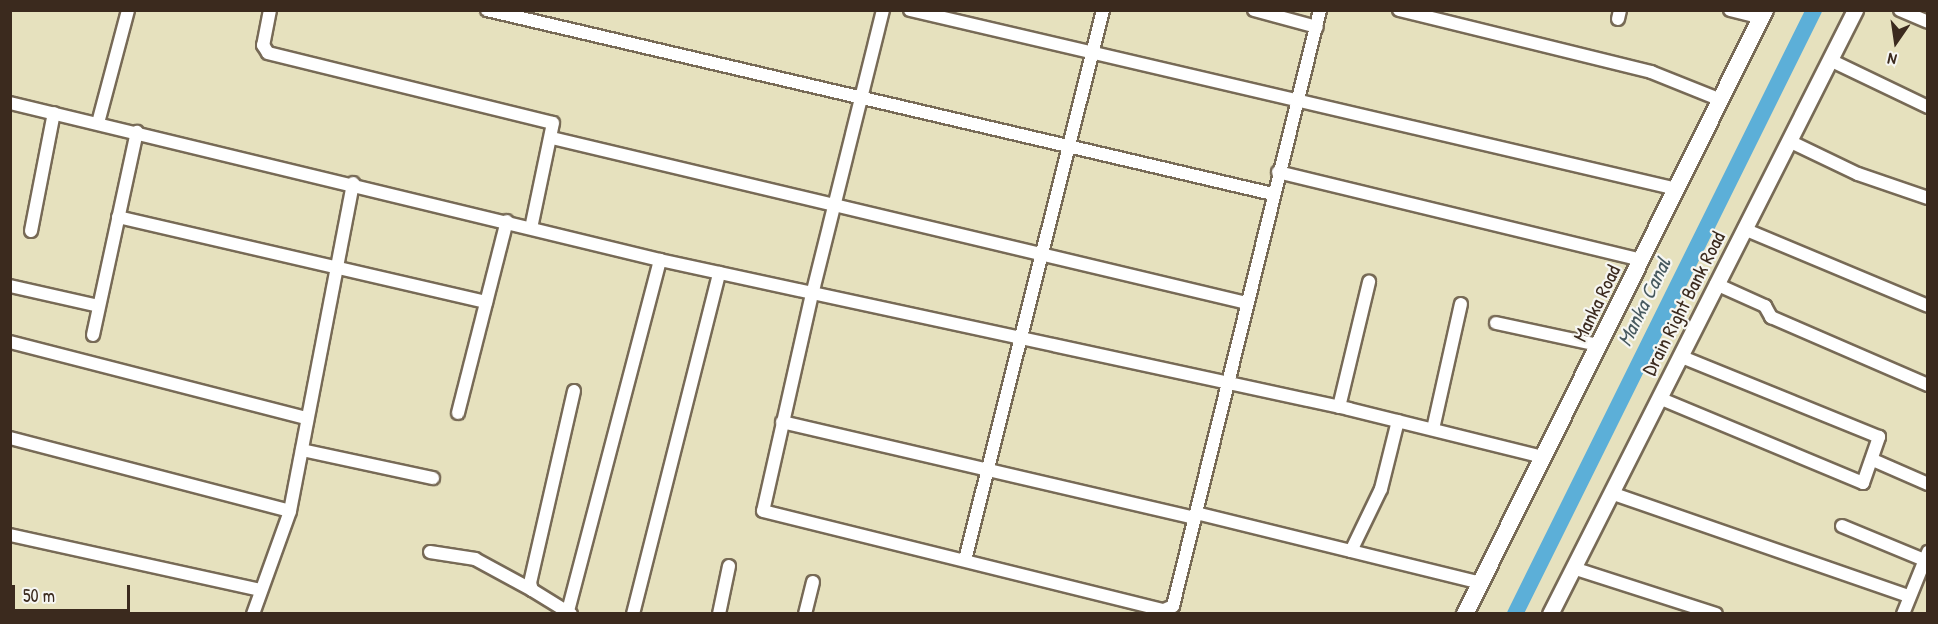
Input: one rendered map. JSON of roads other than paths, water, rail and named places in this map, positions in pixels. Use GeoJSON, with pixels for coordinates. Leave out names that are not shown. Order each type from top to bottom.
{"type":"FeatureCollection","features":[{"type":"Feature","properties":{"kind":"main road","name":"Manka Road"},"geometry":{"type":"LineString","coordinates":[[1465,614],[1763,14]]}},
{"type":"Feature","properties":{"kind":"street"},"geometry":{"type":"LineString","coordinates":[[98,123],[128,10]]}},
{"type":"Feature","properties":{"kind":"street"},"geometry":{"type":"LineString","coordinates":[[270,10],[263,45],[268,53],[549,120],[554,127],[531,228]]}},
{"type":"Feature","properties":{"kind":"street"},"geometry":{"type":"LineString","coordinates":[[487,10],[533,16],[1069,147],[1273,194]]}},
{"type":"Feature","properties":{"kind":"street"},"geometry":{"type":"LineString","coordinates":[[883,10],[762,506],[767,515],[1169,609],[1196,516],[1278,172],[1320,10]]}},
{"type":"Feature","properties":{"kind":"street"},"geometry":{"type":"LineString","coordinates":[[910,10],[1677,189]]}},
{"type":"Feature","properties":{"kind":"street"},"geometry":{"type":"LineString","coordinates":[[966,560],[1103,10]]}},
{"type":"Feature","properties":{"kind":"street"},"geometry":{"type":"LineString","coordinates":[[1254,10],[1317,27]]}},
{"type":"Feature","properties":{"kind":"street"},"geometry":{"type":"LineString","coordinates":[[1399,10],[1651,72],[1721,100]]}},
{"type":"Feature","properties":{"kind":"street"},"geometry":{"type":"LineString","coordinates":[[1730,10],[1763,14]]}},
{"type":"Feature","properties":{"kind":"street","name":"Drain Right Bank Road"},"geometry":{"type":"LineString","coordinates":[[1550,614],[1855,10]]}},
{"type":"Feature","properties":{"kind":"street"},"geometry":{"type":"LineString","coordinates":[[1900,10],[1928,22]]}},
{"type":"Feature","properties":{"kind":"street"},"geometry":{"type":"LineString","coordinates":[[1830,60],[1928,107]]}},
{"type":"Feature","properties":{"kind":"street"},"geometry":{"type":"LineString","coordinates":[[10,103],[353,183],[660,260],[1226,385],[1339,407],[1543,457]]}},
{"type":"Feature","properties":{"kind":"street"},"geometry":{"type":"LineString","coordinates":[[31,231],[54,113]]}},
{"type":"Feature","properties":{"kind":"street"},"geometry":{"type":"LineString","coordinates":[[93,335],[137,132]]}},
{"type":"Feature","properties":{"kind":"street"},"geometry":{"type":"LineString","coordinates":[[552,138],[834,207],[1247,303]]}},
{"type":"Feature","properties":{"kind":"street"},"geometry":{"type":"LineString","coordinates":[[1789,141],[1858,174],[1928,198]]}},
{"type":"Feature","properties":{"kind":"street"},"geometry":{"type":"LineString","coordinates":[[1278,172],[1641,260]]}},
{"type":"Feature","properties":{"kind":"street"},"geometry":{"type":"LineString","coordinates":[[253,614],[290,511],[334,269],[353,183]]}},
{"type":"Feature","properties":{"kind":"street"},"geometry":{"type":"LineString","coordinates":[[118,218],[486,302]]}},
{"type":"Feature","properties":{"kind":"street"},"geometry":{"type":"LineString","coordinates":[[458,413],[507,221]]}},
{"type":"Feature","properties":{"kind":"street"},"geometry":{"type":"LineString","coordinates":[[1744,229],[1928,306]]}},
{"type":"Feature","properties":{"kind":"street"},"geometry":{"type":"LineString","coordinates":[[430,552],[475,559],[570,612],[660,260]]}},
{"type":"Feature","properties":{"kind":"street"},"geometry":{"type":"LineString","coordinates":[[633,614],[719,273]]}},
{"type":"Feature","properties":{"kind":"street"},"geometry":{"type":"LineString","coordinates":[[1339,407],[1369,282]]}},
{"type":"Feature","properties":{"kind":"street"},"geometry":{"type":"LineString","coordinates":[[1716,284],[1765,306],[1771,317],[1928,385]]}},
{"type":"Feature","properties":{"kind":"street"},"geometry":{"type":"LineString","coordinates":[[10,286],[99,306]]}},
{"type":"Feature","properties":{"kind":"street"},"geometry":{"type":"LineString","coordinates":[[1433,429],[1461,304]]}},
{"type":"Feature","properties":{"kind":"street"},"geometry":{"type":"LineString","coordinates":[[1496,323],[1599,345]]}},
{"type":"Feature","properties":{"kind":"street"},"geometry":{"type":"LineString","coordinates":[[10,342],[307,418]]}},
{"type":"Feature","properties":{"kind":"street"},"geometry":{"type":"LineString","coordinates":[[1659,398],[1863,483],[1874,460],[1879,437],[1680,356]]}},
{"type":"Feature","properties":{"kind":"street"},"geometry":{"type":"LineString","coordinates":[[532,590],[530,583],[574,391]]}},
{"type":"Feature","properties":{"kind":"street"},"geometry":{"type":"LineString","coordinates":[[1351,551],[1381,489],[1398,421]]}},
{"type":"Feature","properties":{"kind":"street"},"geometry":{"type":"LineString","coordinates":[[782,422],[1351,551],[1480,583]]}},
{"type":"Feature","properties":{"kind":"street"},"geometry":{"type":"LineString","coordinates":[[10,438],[290,511]]}},
{"type":"Feature","properties":{"kind":"street"},"geometry":{"type":"LineString","coordinates":[[302,450],[433,478]]}},
{"type":"Feature","properties":{"kind":"street"},"geometry":{"type":"LineString","coordinates":[[1874,460],[1928,484]]}},
{"type":"Feature","properties":{"kind":"street"},"geometry":{"type":"LineString","coordinates":[[1611,493],[1909,596]]}},
{"type":"Feature","properties":{"kind":"street"},"geometry":{"type":"LineString","coordinates":[[1842,526],[1925,563],[1903,614]]}},
{"type":"Feature","properties":{"kind":"street"},"geometry":{"type":"LineString","coordinates":[[10,535],[261,590]]}},
{"type":"Feature","properties":{"kind":"street"},"geometry":{"type":"LineString","coordinates":[[719,614],[729,566]]}},
{"type":"Feature","properties":{"kind":"street"},"geometry":{"type":"LineString","coordinates":[[1573,567],[1716,614]]}},
{"type":"Feature","properties":{"kind":"street"},"geometry":{"type":"LineString","coordinates":[[805,614],[813,582]]}},
{"type":"Feature","properties":{"kind":"waterway","name":"Manka Canal"},"geometry":{"type":"LineString","coordinates":[[1515,614],[1814,10]]}}]}
